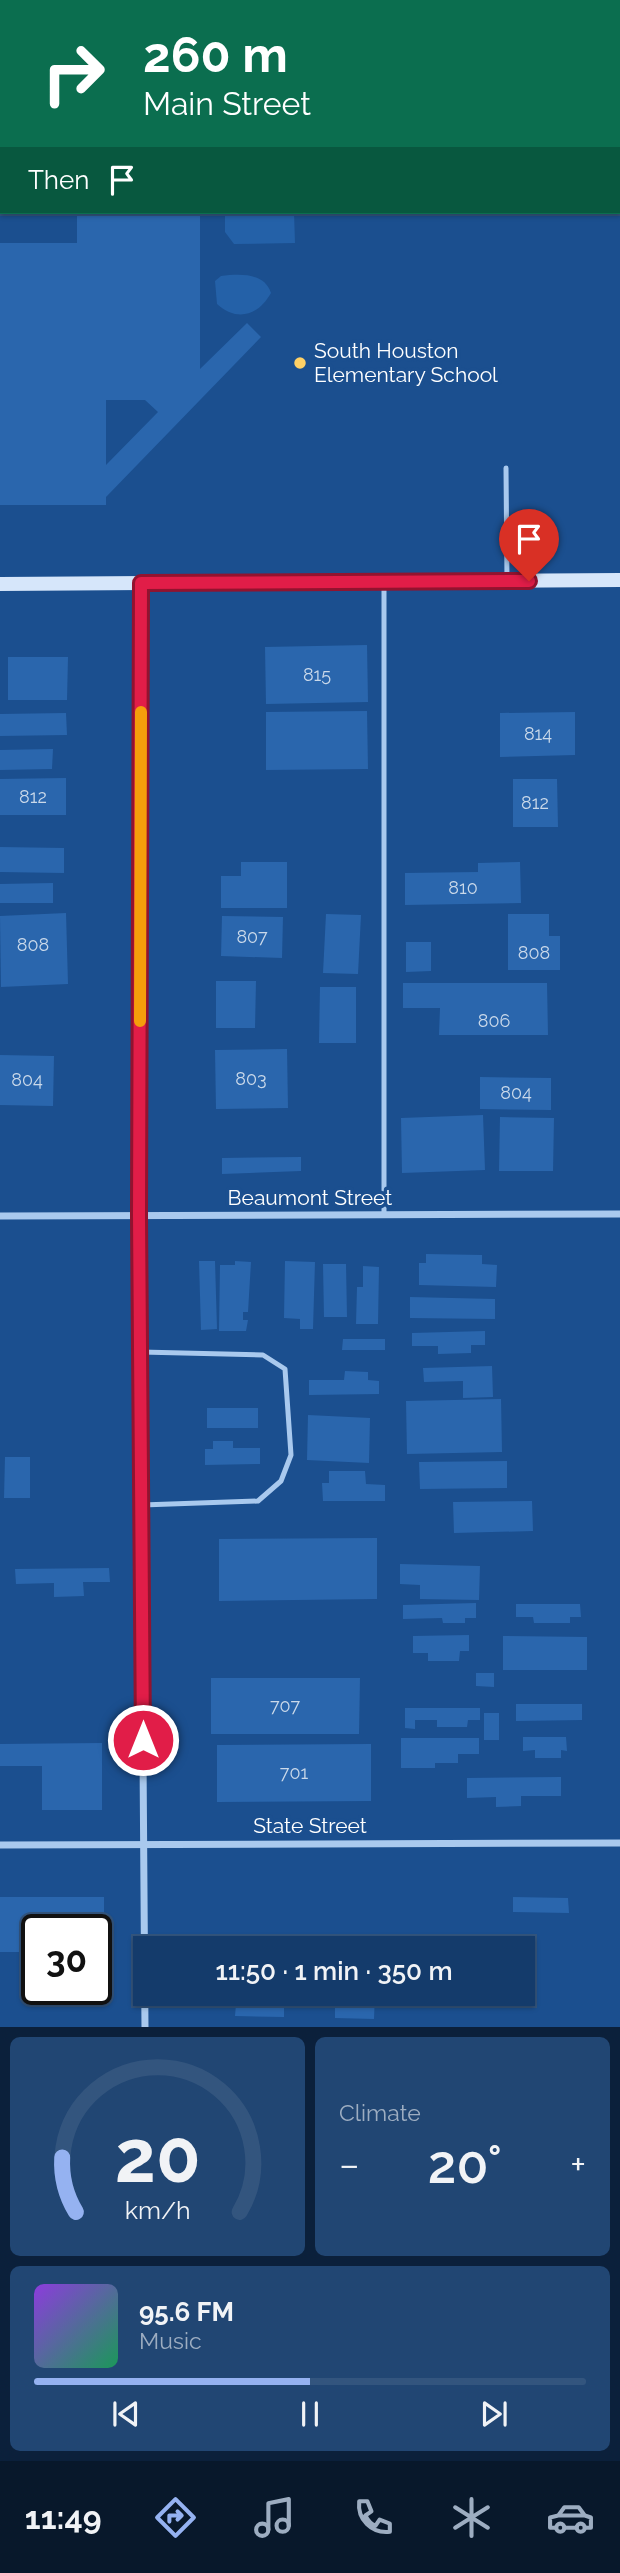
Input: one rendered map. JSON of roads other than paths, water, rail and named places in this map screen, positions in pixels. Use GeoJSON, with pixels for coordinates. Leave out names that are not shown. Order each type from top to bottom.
{"type":"FeatureCollection","features":[{"type":"Feature","properties":{"kind":"street"},"geometry":{"type":"LineString","coordinates":[[0,584],[620,580]]}},
{"type":"Feature","properties":{"kind":"street"},"geometry":{"type":"LineString","coordinates":[[141,583],[139,1216],[145,2027]]}},
{"type":"Feature","properties":{"kind":"street","name":"Beaumont Street"},"geometry":{"type":"LineString","coordinates":[[0,1216],[620,1214]]}},
{"type":"Feature","properties":{"kind":"street","name":"State Street"},"geometry":{"type":"LineString","coordinates":[[0,1845],[620,1843]]}},
{"type":"Feature","properties":{"kind":"lane"},"geometry":{"type":"LineString","coordinates":[[506,468],[507,582]]}},
{"type":"Feature","properties":{"kind":"lane"},"geometry":{"type":"LineString","coordinates":[[384,582],[384,1215]]}},
{"type":"Feature","properties":{"kind":"lane"},"geometry":{"type":"LineString","coordinates":[[141,1352],[264,1355],[285,1369],[290,1455],[281,1481],[258,1500],[142,1505]]}},
{"type":"Feature","properties":{"kind":"place","name":"South Houston Elementary School"},"geometry":{"type":"Point","coordinates":[300,363]}}]}
